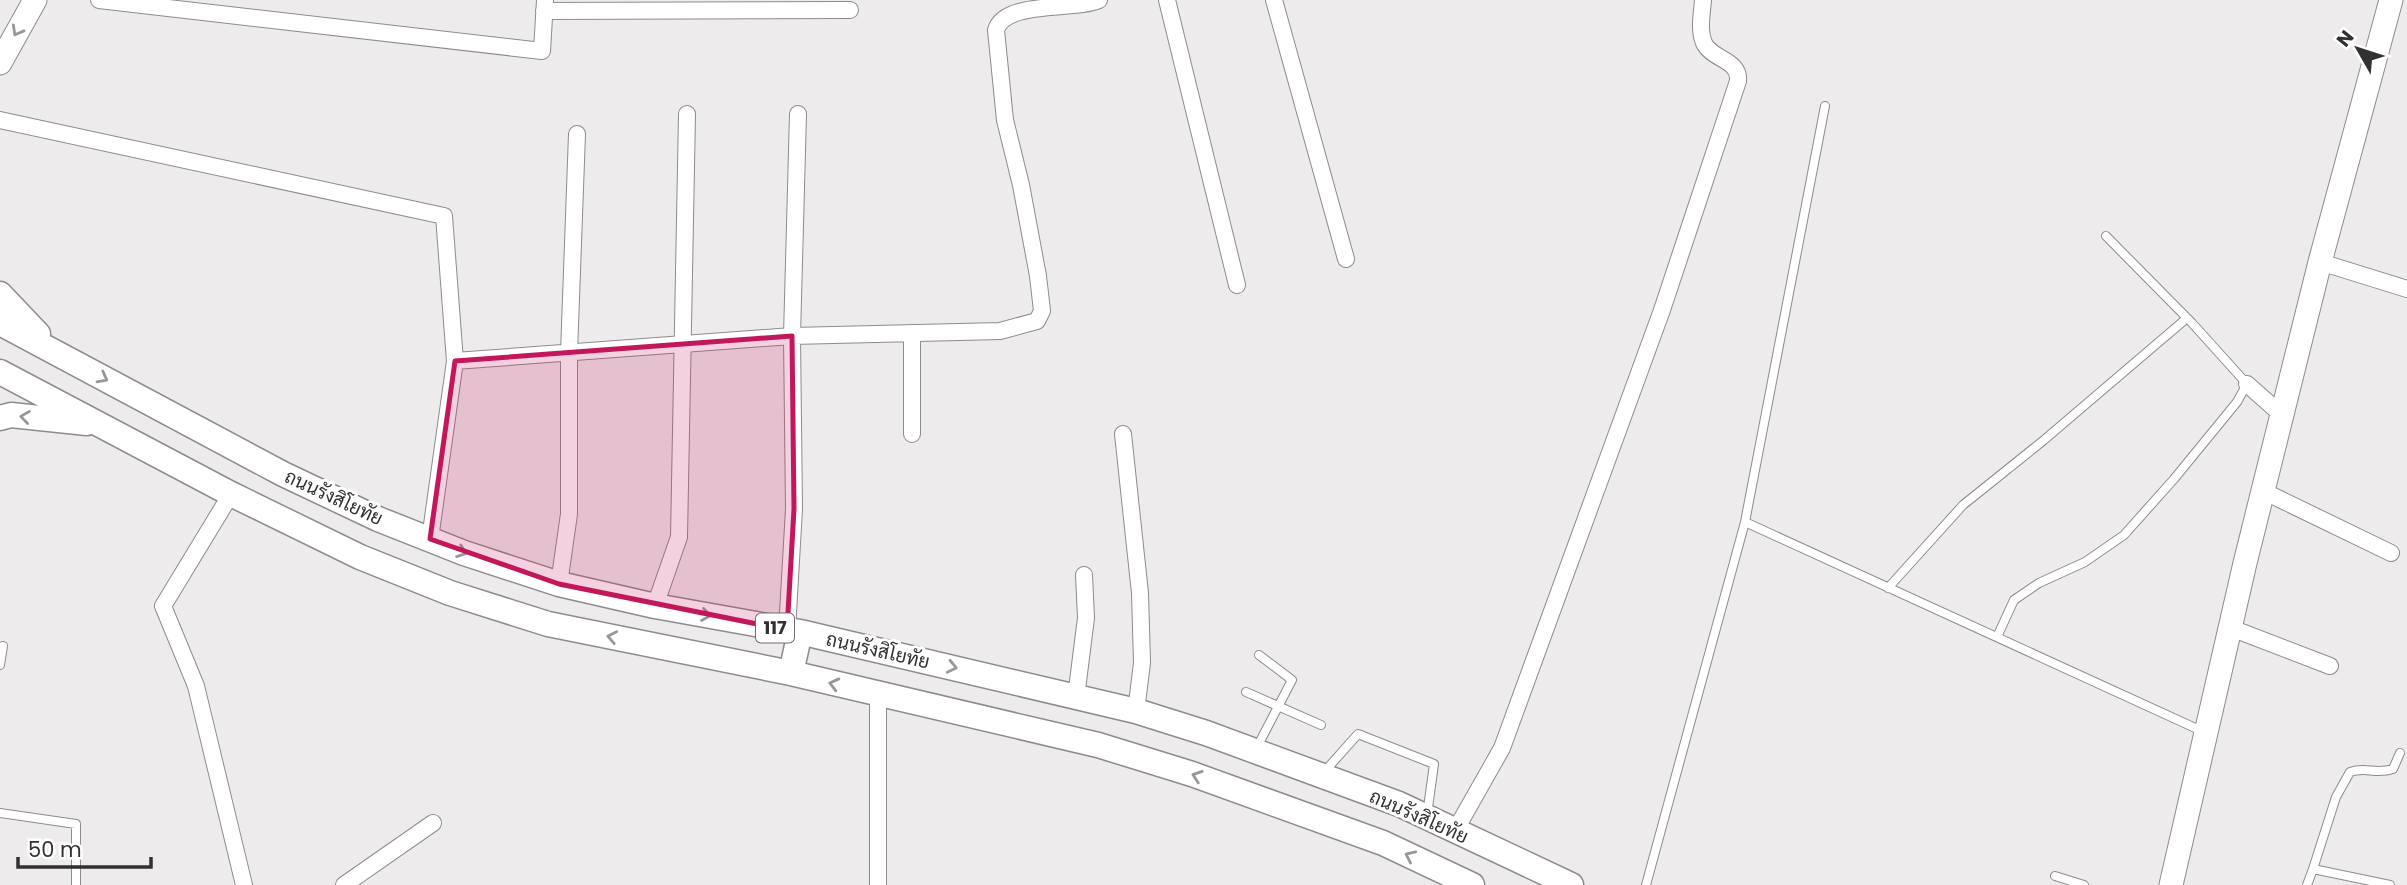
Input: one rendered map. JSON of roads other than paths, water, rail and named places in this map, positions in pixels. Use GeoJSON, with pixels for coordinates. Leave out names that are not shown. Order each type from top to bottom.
{"type":"FeatureCollection","features":[{"type":"Feature","properties":{"kind":"main road"},"geometry":{"type":"LineString","coordinates":[[0,294],[60,355]]}},
{"type":"Feature","properties":{"kind":"main road","name":"ถนนรังสิโยทัย"},"geometry":{"type":"LineString","coordinates":[[0,323],[284,474],[378,519],[464,553],[559,584],[655,606],[793,631],[1136,711],[1399,804],[1570,885]]}},
{"type":"Feature","properties":{"kind":"main road","name":"ถนนรังสิโยทัย"},"geometry":{"type":"LineString","coordinates":[[0,372],[231,494],[360,557],[450,593],[535,621],[791,673],[1098,745],[1192,774],[1383,843],[1466,884]]}},
{"type":"Feature","properties":{"kind":"main road"},"geometry":{"type":"LineString","coordinates":[[0,418],[11,415],[98,424]]}},
{"type":"Feature","properties":{"kind":"main road"},"geometry":{"type":"LineString","coordinates":[[791,673],[793,631]]}},
{"type":"Feature","properties":{"kind":"street"},"geometry":{"type":"LineString","coordinates":[[0,63],[35,0]]}},
{"type":"Feature","properties":{"kind":"street"},"geometry":{"type":"LineString","coordinates":[[99,0],[542,51],[545,6],[850,10]]}},
{"type":"Feature","properties":{"kind":"street"},"geometry":{"type":"LineString","coordinates":[[455,361],[792,336],[1000,331],[1037,321],[1042,311],[1036,263],[1005,120],[996,30],[1001,19],[1037,7],[1099,0]]}},
{"type":"Feature","properties":{"kind":"street"},"geometry":{"type":"LineString","coordinates":[[1167,0],[1237,285]]}},
{"type":"Feature","properties":{"kind":"street"},"geometry":{"type":"LineString","coordinates":[[1274,0],[1346,259]]}},
{"type":"Feature","properties":{"kind":"street"},"geometry":{"type":"LineString","coordinates":[[1455,831],[1502,748],[1662,310],[1738,80],[1735,67],[1709,50],[1704,42],[1701,32],[1703,0]]}},
{"type":"Feature","properties":{"kind":"street"},"geometry":{"type":"LineString","coordinates":[[2171,885],[2263,491],[2320,262],[2390,0]]}},
{"type":"Feature","properties":{"kind":"street"},"geometry":{"type":"LineString","coordinates":[[655,606],[679,537],[687,114]]}},
{"type":"Feature","properties":{"kind":"street"},"geometry":{"type":"LineString","coordinates":[[793,631],[792,336],[798,114]]}},
{"type":"Feature","properties":{"kind":"street"},"geometry":{"type":"LineString","coordinates":[[0,120],[444,216],[455,361],[430,540]]}},
{"type":"Feature","properties":{"kind":"street"},"geometry":{"type":"LineString","coordinates":[[559,584],[569,514],[569,353],[577,134]]}},
{"type":"Feature","properties":{"kind":"street"},"geometry":{"type":"LineString","coordinates":[[2320,262],[2407,289]]}},
{"type":"Feature","properties":{"kind":"street"},"geometry":{"type":"LineString","coordinates":[[912,333],[912,434]]}},
{"type":"Feature","properties":{"kind":"street"},"geometry":{"type":"LineString","coordinates":[[2247,384],[2282,415]]}},
{"type":"Feature","properties":{"kind":"street"},"geometry":{"type":"LineString","coordinates":[[1123,434],[1140,593],[1142,663],[1136,711]]}},
{"type":"Feature","properties":{"kind":"street"},"geometry":{"type":"LineString","coordinates":[[2263,491],[2391,553]]}},
{"type":"Feature","properties":{"kind":"street"},"geometry":{"type":"LineString","coordinates":[[231,494],[163,606],[196,686],[244,885]]}},
{"type":"Feature","properties":{"kind":"street"},"geometry":{"type":"LineString","coordinates":[[1076,696],[1086,618],[1084,575]]}},
{"type":"Feature","properties":{"kind":"street"},"geometry":{"type":"LineString","coordinates":[[2231,628],[2330,666]]}},
{"type":"Feature","properties":{"kind":"street"},"geometry":{"type":"LineString","coordinates":[[878,695],[878,885]]}},
{"type":"Feature","properties":{"kind":"street"},"geometry":{"type":"LineString","coordinates":[[344,885],[433,823]]}},
{"type":"Feature","properties":{"kind":"lane"},"geometry":{"type":"LineString","coordinates":[[1646,885],[1745,522],[1825,106]]}},
{"type":"Feature","properties":{"kind":"lane"},"geometry":{"type":"LineString","coordinates":[[1997,637],[2014,600],[2039,583],[2085,562],[2124,535],[2174,480],[2238,402],[2247,384],[2106,236]]}},
{"type":"Feature","properties":{"kind":"lane"},"geometry":{"type":"LineString","coordinates":[[1888,588],[1963,505],[2187,318]]}},
{"type":"Feature","properties":{"kind":"lane"},"geometry":{"type":"LineString","coordinates":[[1745,522],[2207,733]]}},
{"type":"Feature","properties":{"kind":"lane"},"geometry":{"type":"LineString","coordinates":[[0,665],[3,646]]}},
{"type":"Feature","properties":{"kind":"lane"},"geometry":{"type":"LineString","coordinates":[[1255,751],[1292,680],[1259,655]]}},
{"type":"Feature","properties":{"kind":"lane"},"geometry":{"type":"LineString","coordinates":[[1246,692],[1321,726]]}},
{"type":"Feature","properties":{"kind":"lane"},"geometry":{"type":"LineString","coordinates":[[1321,776],[1358,734],[1409,754],[1434,764],[1427,818]]}},
{"type":"Feature","properties":{"kind":"lane"},"geometry":{"type":"LineString","coordinates":[[2307,885],[2336,797],[2350,772],[2360,768],[2380,774],[2393,769],[2400,753]]}},
{"type":"Feature","properties":{"kind":"lane"},"geometry":{"type":"LineString","coordinates":[[0,813],[76,824],[76,885]]}},
{"type":"Feature","properties":{"kind":"lane"},"geometry":{"type":"LineString","coordinates":[[2313,869],[2390,885]]}},
{"type":"Feature","properties":{"kind":"lane"},"geometry":{"type":"LineString","coordinates":[[2055,876],[2084,885]]}}]}
